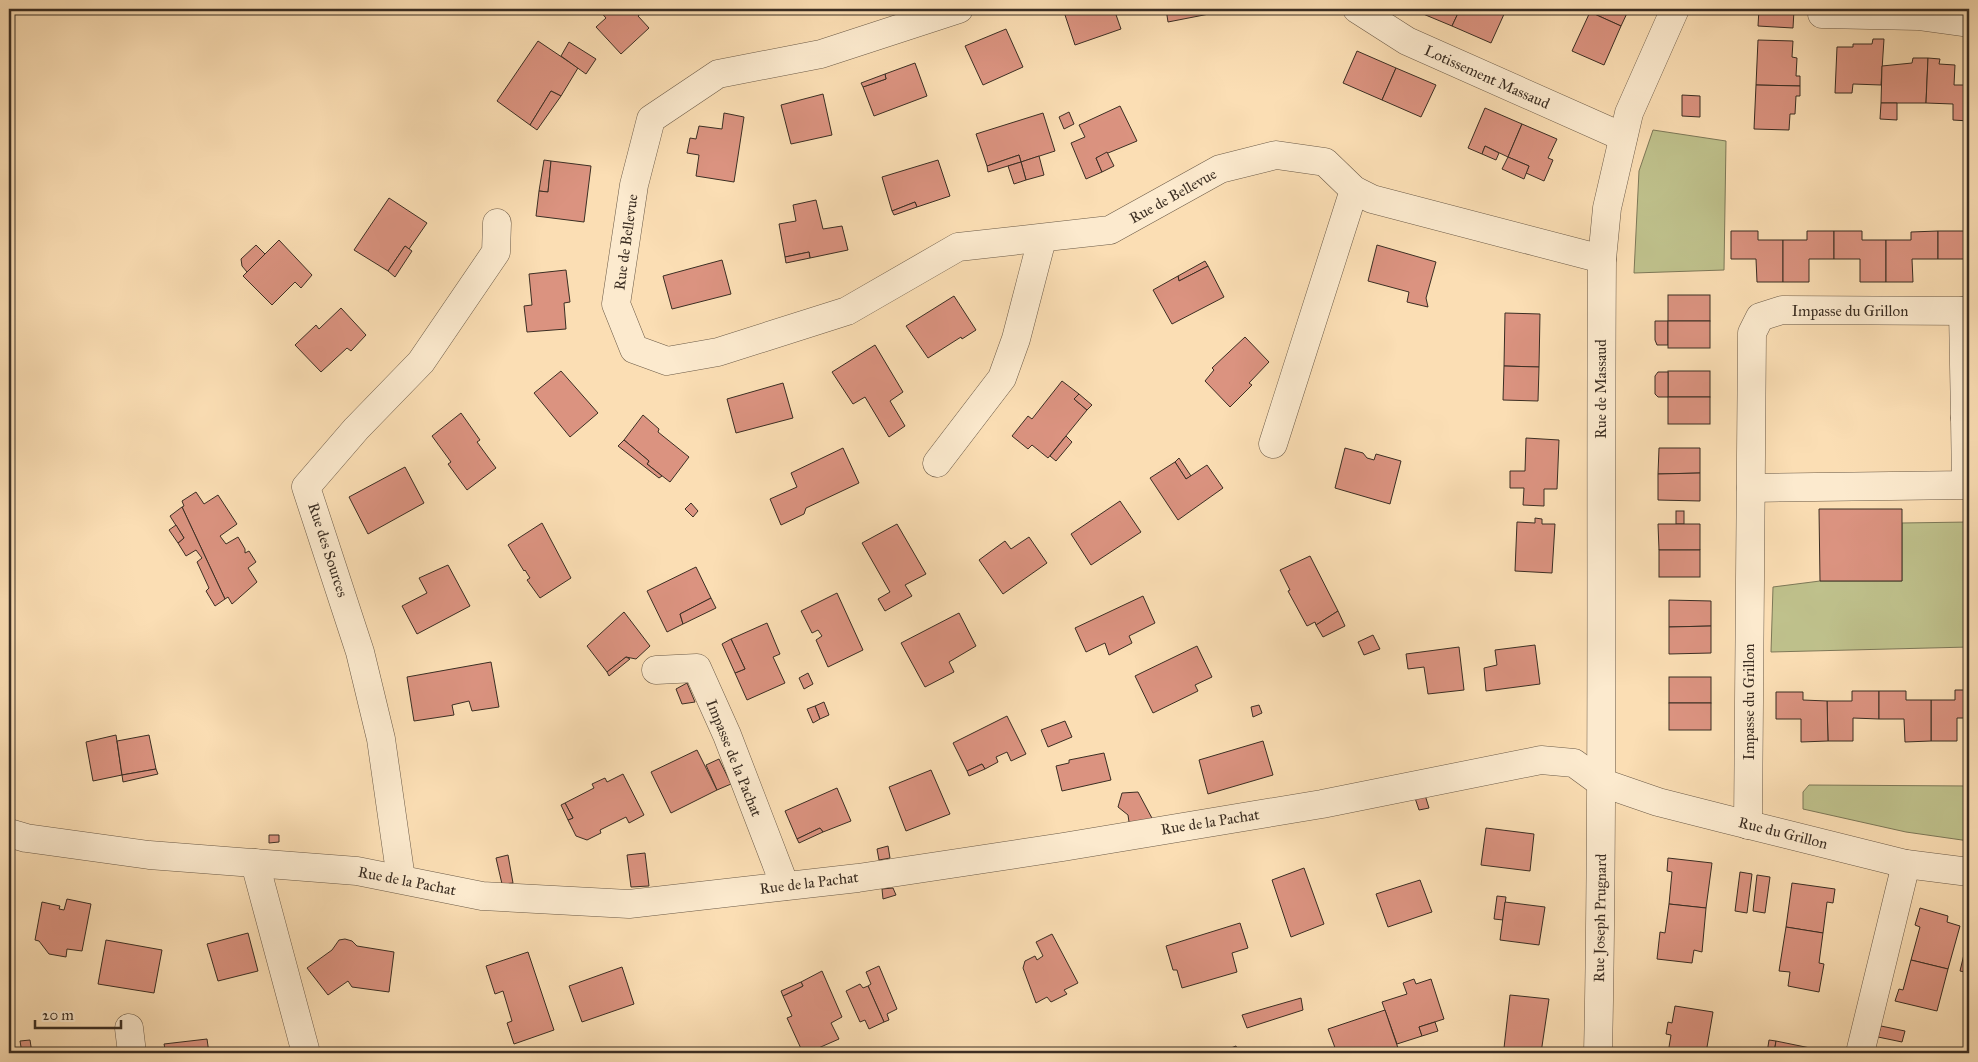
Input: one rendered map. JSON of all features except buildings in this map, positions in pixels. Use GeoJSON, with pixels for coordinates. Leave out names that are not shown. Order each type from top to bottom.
{"type":"FeatureCollection","features":[{"type":"Feature","properties":{"kind":"street","name":"Rue de Bellevue"},"geometry":{"type":"LineString","coordinates":[[959,9],[821,54],[718,74],[651,119],[634,185],[616,304],[634,349],[667,361],[718,352],[847,311],[958,247],[1110,230],[1220,169],[1276,155],[1325,162],[1354,190],[1372,199],[1602,259]]}},
{"type":"Feature","properties":{"kind":"street","name":"Lotissement Massaud"},"geometry":{"type":"LineString","coordinates":[[1357,9],[1407,41],[1623,138]]}},
{"type":"Feature","properties":{"kind":"street","name":"Rue de Massaud"},"geometry":{"type":"LineString","coordinates":[[1600,782],[1602,259],[1606,208],[1629,113],[1675,9]]}},
{"type":"Feature","properties":{"kind":"street"},"geometry":{"type":"LineString","coordinates":[[1822,14],[1918,16],[1969,23]]}},
{"type":"Feature","properties":{"kind":"street"},"geometry":{"type":"LineString","coordinates":[[1273,444],[1354,190]]}},
{"type":"Feature","properties":{"kind":"street","name":"Rue des Sources"},"geometry":{"type":"LineString","coordinates":[[401,880],[381,739],[360,652],[306,487],[356,429],[421,362],[496,252],[497,223]]}},
{"type":"Feature","properties":{"kind":"street"},"geometry":{"type":"LineString","coordinates":[[937,463],[1002,378],[1016,339],[1042,238]]}},
{"type":"Feature","properties":{"kind":"street","name":"Impasse du Grillon"},"geometry":{"type":"LineString","coordinates":[[1748,825],[1752,333],[1760,317],[1782,310],[1966,311],[1966,485],[1751,488]]}},
{"type":"Feature","properties":{"kind":"street","name":"Impasse de la Pachat"},"geometry":{"type":"LineString","coordinates":[[656,670],[697,668],[727,735],[785,886]]}},
{"type":"Feature","properties":{"kind":"street","name":"Rue de la Pachat"},"geometry":{"type":"LineString","coordinates":[[9,833],[26,838],[149,855],[357,871],[482,896],[629,904],[858,878],[1063,847],[1303,807],[1541,760],[1574,763],[1600,782]]}},
{"type":"Feature","properties":{"kind":"street","name":"Rue du Grillon"},"geometry":{"type":"LineString","coordinates":[[1600,782],[1658,802],[1906,864],[1969,872]]}},
{"type":"Feature","properties":{"kind":"street","name":"Rue Joseph Prugnard"},"geometry":{"type":"LineString","coordinates":[[1598,1053],[1602,896],[1600,782]]}},
{"type":"Feature","properties":{"kind":"street"},"geometry":{"type":"LineString","coordinates":[[255,863],[306,1053]]}},
{"type":"Feature","properties":{"kind":"street"},"geometry":{"type":"LineString","coordinates":[[1860,1053],[1906,864]]}},
{"type":"Feature","properties":{"kind":"green space"},"geometry":{"type":"Polygon","coordinates":[[[1653,130],[1726,141],[1724,270],[1634,273],[1639,171],[1653,130]]]}},
{"type":"Feature","properties":{"kind":"green space"},"geometry":{"type":"Polygon","coordinates":[[[1969,522],[1969,647],[1771,652],[1773,587],[1820,581],[1902,581],[1902,523],[1969,522]]]}},
{"type":"Feature","properties":{"kind":"green space"},"geometry":{"type":"Polygon","coordinates":[[[1809,785],[1969,786],[1969,841],[1906,832],[1803,809],[1803,792],[1809,785]]]}}]}
